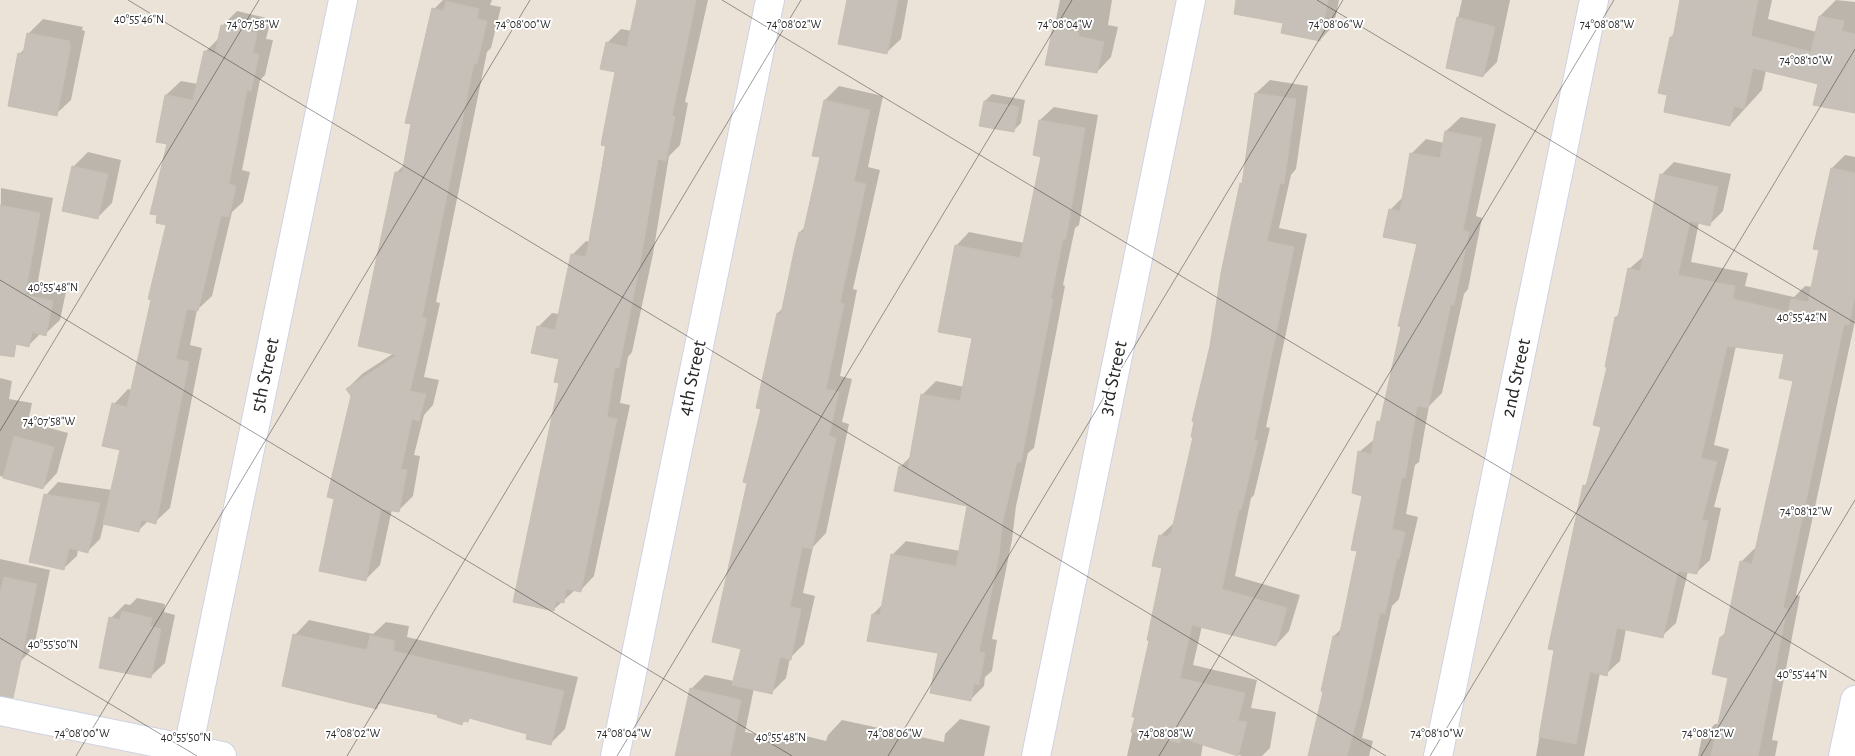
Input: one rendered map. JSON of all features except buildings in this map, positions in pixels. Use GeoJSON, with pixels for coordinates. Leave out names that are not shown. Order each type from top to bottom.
{"type":"FeatureCollection","features":[{"type":"Feature","properties":{"kind":"street","name":"5th Street"},"geometry":{"type":"LineString","coordinates":[[188,749],[343,0]]}},
{"type":"Feature","properties":{"kind":"street","name":"4th Street"},"geometry":{"type":"LineString","coordinates":[[615,756],[770,0]]}},
{"type":"Feature","properties":{"kind":"street","name":"3rd Street"},"geometry":{"type":"LineString","coordinates":[[1036,756],[1191,0]]}},
{"type":"Feature","properties":{"kind":"street","name":"2nd Street"},"geometry":{"type":"LineString","coordinates":[[1438,756],[1594,0]]}},
{"type":"Feature","properties":{"kind":"street"},"geometry":{"type":"LineString","coordinates":[[1844,756],[1855,700]]}},
{"type":"Feature","properties":{"kind":"street"},"geometry":{"type":"LineString","coordinates":[[0,711],[222,756]]}}]}
